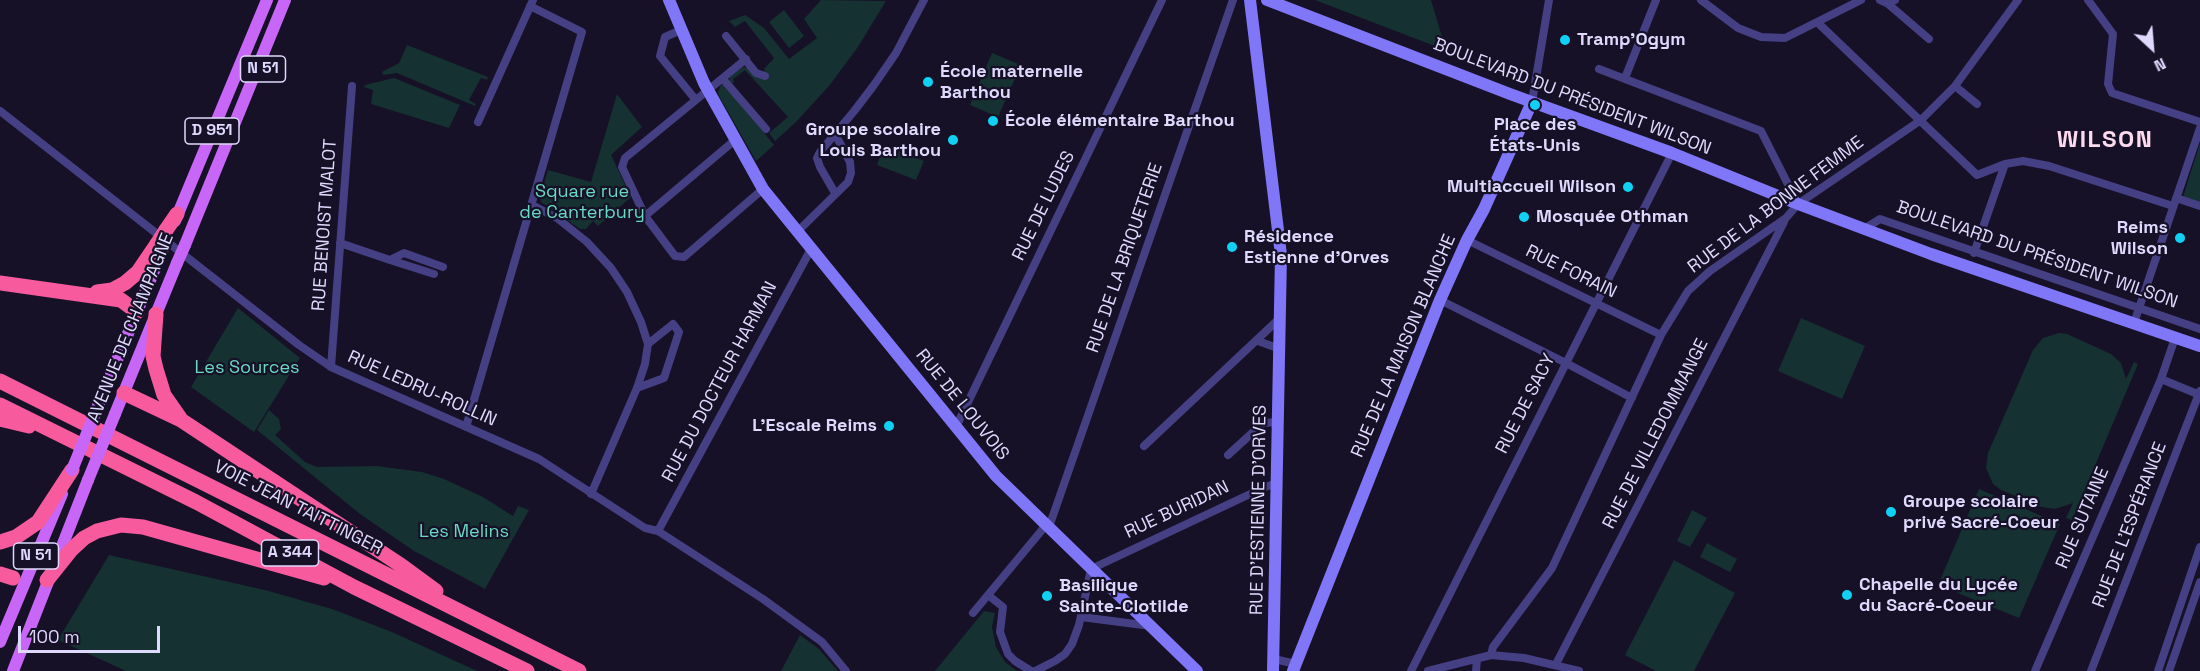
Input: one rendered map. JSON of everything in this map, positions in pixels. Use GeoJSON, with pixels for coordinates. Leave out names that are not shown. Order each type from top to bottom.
{"type":"FeatureCollection","features":[{"type":"Feature","properties":{"kind":"highway"},"geometry":{"type":"LineString","coordinates":[[79,294],[112,290],[138,272],[160,247],[177,214]]}},
{"type":"Feature","properties":{"kind":"highway"},"geometry":{"type":"LineString","coordinates":[[0,283],[121,300],[137,312]]}},
{"type":"Feature","properties":{"kind":"highway"},"geometry":{"type":"LineString","coordinates":[[156,314],[153,356],[157,375],[164,395],[181,420]]}},
{"type":"Feature","properties":{"kind":"highway","name":"VOIE JEAN TAITTINGER"},"geometry":{"type":"LineString","coordinates":[[0,381],[579,671]]}},
{"type":"Feature","properties":{"kind":"highway"},"geometry":{"type":"LineString","coordinates":[[124,393],[181,420],[402,566],[472,618]]}},
{"type":"Feature","properties":{"kind":"highway","name":"A 344"},"geometry":{"type":"LineString","coordinates":[[0,405],[196,502],[354,587],[527,671]]}},
{"type":"Feature","properties":{"kind":"highway"},"geometry":{"type":"LineString","coordinates":[[0,419],[55,432]]}},
{"type":"Feature","properties":{"kind":"highway"},"geometry":{"type":"LineString","coordinates":[[0,542],[16,537],[38,522],[72,470]]}},
{"type":"Feature","properties":{"kind":"highway"},"geometry":{"type":"LineString","coordinates":[[47,580],[70,550],[84,538],[97,531],[121,525],[143,527],[354,587]]}},
{"type":"Feature","properties":{"kind":"main road","name":"AVENUE DE CHAMPAGNE"},"geometry":{"type":"LineString","coordinates":[[177,214],[267,0]]}},
{"type":"Feature","properties":{"kind":"main road","name":"AVENUE DE CHAMPAGNE"},"geometry":{"type":"LineString","coordinates":[[13,671],[47,580],[285,0]]}},
{"type":"Feature","properties":{"kind":"main road","name":"N 51"},"geometry":{"type":"LineString","coordinates":[[230,135],[246,110],[293,0]]}},
{"type":"Feature","properties":{"kind":"main road","name":"AVENUE DE CHAMPAGNE"},"geometry":{"type":"LineString","coordinates":[[0,642],[13,578],[72,470],[137,312],[160,247]]}},
{"type":"Feature","properties":{"kind":"main road"},"geometry":{"type":"LineString","coordinates":[[137,312],[150,330]]}},
{"type":"Feature","properties":{"kind":"main road"},"geometry":{"type":"LineString","coordinates":[[106,386],[124,393]]}},
{"type":"Feature","properties":{"kind":"main road"},"geometry":{"type":"LineString","coordinates":[[13,578],[47,580]]}},
{"type":"Feature","properties":{"kind":"street","name":"RUE DE LOUVOIS"},"geometry":{"type":"LineString","coordinates":[[669,0],[709,91],[763,189],[996,476],[1197,671]]}},
{"type":"Feature","properties":{"kind":"street"},"geometry":{"type":"LineString","coordinates":[[835,194],[817,158],[896,53],[924,0]]}},
{"type":"Feature","properties":{"kind":"street","name":"RUE DE LUDES"},"geometry":{"type":"LineString","coordinates":[[956,427],[1162,0]]}},
{"type":"Feature","properties":{"kind":"street","name":"RUE DE LA BRIQUETERIE"},"geometry":{"type":"LineString","coordinates":[[973,613],[1047,526],[1233,0]]}},
{"type":"Feature","properties":{"kind":"street","name":"RUE D'ESTIENNE D'ORVES"},"geometry":{"type":"LineString","coordinates":[[1250,0],[1281,255],[1274,665]]}},
{"type":"Feature","properties":{"kind":"street","name":"BOULEVARD DU PRÉSIDENT WILSON"},"geometry":{"type":"LineString","coordinates":[[1267,0],[1672,153],[1864,229],[1980,272],[2200,346]]}},
{"type":"Feature","properties":{"kind":"street","name":"RUE DE LA MAISON BLANCHE"},"geometry":{"type":"LineString","coordinates":[[1294,667],[1440,300],[1532,102],[1549,0]]}},
{"type":"Feature","properties":{"kind":"street"},"geometry":{"type":"LineString","coordinates":[[1624,78],[1656,0]]}},
{"type":"Feature","properties":{"kind":"street"},"geometry":{"type":"LineString","coordinates":[[1701,0],[1738,28],[1761,37],[1785,38],[1862,0]]}},
{"type":"Feature","properties":{"kind":"street","name":"RUE DE LA BONNE FEMME"},"geometry":{"type":"LineString","coordinates":[[1491,655],[1493,646],[1552,568],[1661,335],[1688,291],[1710,271],[1786,218],[1798,204],[1921,120],[1955,86],[2018,0]]}},
{"type":"Feature","properties":{"kind":"street"},"geometry":{"type":"LineString","coordinates":[[2088,0],[2114,34],[2108,84],[2112,93],[2200,122]]}},
{"type":"Feature","properties":{"kind":"street"},"geometry":{"type":"LineString","coordinates":[[1887,1],[1929,39]]}},
{"type":"Feature","properties":{"kind":"street"},"geometry":{"type":"LineString","coordinates":[[466,427],[582,32],[532,3],[477,122]]}},
{"type":"Feature","properties":{"kind":"street"},"geometry":{"type":"LineString","coordinates":[[1817,22],[1977,175],[2005,164],[2023,161],[2049,166],[2174,202],[2200,206]]}},
{"type":"Feature","properties":{"kind":"street"},"geometry":{"type":"LineString","coordinates":[[681,30],[665,37],[660,56],[694,99]]}},
{"type":"Feature","properties":{"kind":"street"},"geometry":{"type":"LineString","coordinates":[[726,36],[756,73],[765,76]]}},
{"type":"Feature","properties":{"kind":"street"},"geometry":{"type":"LineString","coordinates":[[746,59],[709,91],[694,99],[625,158],[622,167],[645,216],[675,256],[684,257],[763,189]]}},
{"type":"Feature","properties":{"kind":"street"},"geometry":{"type":"LineString","coordinates":[[1599,69],[1761,132],[1798,204]]}},
{"type":"Feature","properties":{"kind":"street"},"geometry":{"type":"LineString","coordinates":[[723,79],[766,129]]}},
{"type":"Feature","properties":{"kind":"street","name":"RUE BENOIST MALOT"},"geometry":{"type":"LineString","coordinates":[[330,367],[352,86]]}},
{"type":"Feature","properties":{"kind":"street"},"geometry":{"type":"LineString","coordinates":[[1955,86],[1977,104]]}},
{"type":"Feature","properties":{"kind":"street","name":"RUE LEDRU-ROLLIN"},"geometry":{"type":"LineString","coordinates":[[0,111],[330,367],[539,459],[645,528],[658,531],[764,599],[822,642],[846,671]]}},
{"type":"Feature","properties":{"kind":"street"},"geometry":{"type":"LineString","coordinates":[[2134,323],[2200,128]]}},
{"type":"Feature","properties":{"kind":"street"},"geometry":{"type":"LineString","coordinates":[[797,232],[848,182],[851,174],[850,162],[835,134]]}},
{"type":"Feature","properties":{"kind":"street"},"geometry":{"type":"LineString","coordinates":[[645,216],[735,140]]}},
{"type":"Feature","properties":{"kind":"street","name":"RUE DE SACY"},"geometry":{"type":"LineString","coordinates":[[1411,671],[1672,153]]}},
{"type":"Feature","properties":{"kind":"street"},"geometry":{"type":"LineString","coordinates":[[1974,253],[2005,164]]}},
{"type":"Feature","properties":{"kind":"street"},"geometry":{"type":"LineString","coordinates":[[532,205],[557,219],[587,242],[611,268],[627,292],[648,344],[645,364],[637,388],[591,494]]}},
{"type":"Feature","properties":{"kind":"street","name":"RUE DE VILLEDOMMANGE"},"geometry":{"type":"LineString","coordinates":[[1556,664],[1786,218]]}},
{"type":"Feature","properties":{"kind":"street","name":"BOULEVARD DU PRÉSIDENT WILSON"},"geometry":{"type":"LineString","coordinates":[[1864,229],[1880,219],[2200,329]]}},
{"type":"Feature","properties":{"kind":"street","name":"RUE FORAIN"},"geometry":{"type":"LineString","coordinates":[[1467,240],[1661,335]]}},
{"type":"Feature","properties":{"kind":"street"},"geometry":{"type":"LineString","coordinates":[[340,243],[434,274]]}},
{"type":"Feature","properties":{"kind":"street","name":"RUE DU DOCTEUR HARMAN"},"geometry":{"type":"LineString","coordinates":[[658,531],[811,249]]}},
{"type":"Feature","properties":{"kind":"street"},"geometry":{"type":"LineString","coordinates":[[390,260],[404,254],[443,267]]}},
{"type":"Feature","properties":{"kind":"street"},"geometry":{"type":"LineString","coordinates":[[1440,300],[1632,398]]}},
{"type":"Feature","properties":{"kind":"street"},"geometry":{"type":"LineString","coordinates":[[1144,446],[1280,318]]}},
{"type":"Feature","properties":{"kind":"street"},"geometry":{"type":"LineString","coordinates":[[637,388],[664,378],[679,333],[673,324],[648,344]]}},
{"type":"Feature","properties":{"kind":"street","name":"RUE SUTAINE"},"geometry":{"type":"LineString","coordinates":[[2035,671],[2161,379],[2175,338]]}},
{"type":"Feature","properties":{"kind":"street"},"geometry":{"type":"LineString","coordinates":[[1258,341],[1280,349]]}},
{"type":"Feature","properties":{"kind":"street"},"geometry":{"type":"LineString","coordinates":[[2161,379],[2200,393]]}},
{"type":"Feature","properties":{"kind":"street","name":"RUE DE L'ESPÉRANCE"},"geometry":{"type":"LineString","coordinates":[[2091,671],[2200,393]]}},
{"type":"Feature","properties":{"kind":"street"},"geometry":{"type":"LineString","coordinates":[[1228,455],[1263,423],[1278,422]]}},
{"type":"Feature","properties":{"kind":"street","name":"RUE BURIDAN"},"geometry":{"type":"LineString","coordinates":[[1091,569],[1277,483]]}},
{"type":"Feature","properties":{"kind":"street"},"geometry":{"type":"LineString","coordinates":[[2158,671],[2200,547]]}},
{"type":"Feature","properties":{"kind":"street"},"geometry":{"type":"LineString","coordinates":[[988,595],[1003,607],[1000,632],[1008,654],[1015,661],[1033,671],[1055,662],[1072,644],[1081,617],[1091,569]]}},
{"type":"Feature","properties":{"kind":"street"},"geometry":{"type":"LineString","coordinates":[[2169,671],[2200,582]]}},
{"type":"Feature","properties":{"kind":"street"},"geometry":{"type":"LineString","coordinates":[[1081,617],[1151,627]]}},
{"type":"Feature","properties":{"kind":"street"},"geometry":{"type":"LineString","coordinates":[[1428,671],[1491,655],[1556,664],[1579,671]]}},
{"type":"Feature","properties":{"kind":"street"},"geometry":{"type":"LineString","coordinates":[[1476,671],[1477,659]]}},
{"type":"Feature","properties":{"kind":"street"},"geometry":{"type":"LineString","coordinates":[[1274,665],[1294,667]]}},
{"type":"Feature","properties":{"kind":"green space"},"geometry":{"type":"Polygon","coordinates":[[[821,0],[886,1],[858,47],[829,86],[775,141],[769,133],[788,117],[745,70],[733,79],[734,82],[731,84],[729,82],[730,77],[743,67],[765,72],[764,69],[774,58],[745,21],[735,27],[729,21],[745,15],[764,28],[789,59],[817,38],[804,19],[821,0]]]}},
{"type":"Feature","properties":{"kind":"green space"},"geometry":{"type":"Polygon","coordinates":[[[1315,0],[1431,0],[1446,50],[1419,40],[1315,0]]]}},
{"type":"Feature","properties":{"kind":"green space"},"geometry":{"type":"Polygon","coordinates":[[[784,10],[804,36],[789,48],[769,22],[784,10]]]}},
{"type":"Feature","properties":{"kind":"green space"},"geometry":{"type":"Polygon","coordinates":[[[407,45],[488,77],[487,80],[481,78],[469,100],[476,104],[475,106],[397,73],[383,75],[382,72],[399,63],[407,45]]]}},
{"type":"Feature","properties":{"kind":"green space"},"geometry":{"type":"Polygon","coordinates":[[[992,53],[1021,65],[998,117],[970,105],[992,53]]]}},
{"type":"Feature","properties":{"kind":"green space"},"geometry":{"type":"Polygon","coordinates":[[[394,78],[460,105],[449,128],[371,104],[373,90],[364,87],[365,85],[394,78]]]}},
{"type":"Feature","properties":{"kind":"green space"},"geometry":{"type":"Polygon","coordinates":[[[721,85],[725,85],[774,145],[756,161],[719,96],[721,85]]]}},
{"type":"Feature","properties":{"kind":"green space","name":"Square rue de Canterbury"},"geometry":{"type":"Polygon","coordinates":[[[617,94],[642,127],[611,155],[631,197],[598,226],[593,221],[586,229],[580,229],[541,202],[540,197],[548,170],[591,182],[617,94]]]}},
{"type":"Feature","properties":{"kind":"green space"},"geometry":{"type":"Polygon","coordinates":[[[2200,143],[2200,203],[2183,197],[2200,143]]]}},
{"type":"Feature","properties":{"kind":"green space"},"geometry":{"type":"Polygon","coordinates":[[[884,145],[924,161],[916,180],[877,165],[884,145]]]}},
{"type":"Feature","properties":{"kind":"green space","name":"Les Sources"},"geometry":{"type":"Polygon","coordinates":[[[238,308],[300,358],[254,432],[191,387],[238,308]]]}},
{"type":"Feature","properties":{"kind":"green space"},"geometry":{"type":"Polygon","coordinates":[[[1801,318],[1865,346],[1842,399],[1778,371],[1801,318]]]}},
{"type":"Feature","properties":{"kind":"green space"},"geometry":{"type":"Polygon","coordinates":[[[2059,333],[2067,334],[2111,354],[2121,363],[2126,379],[2134,362],[2138,364],[2072,520],[2066,518],[2073,503],[2055,509],[2041,507],[2001,490],[1993,484],[1986,468],[1988,453],[2033,350],[2043,338],[2059,333]]]}},
{"type":"Feature","properties":{"kind":"green space","name":"Les Melins"},"geometry":{"type":"Polygon","coordinates":[[[269,410],[279,419],[281,429],[275,435],[305,462],[317,467],[377,466],[422,472],[444,479],[483,497],[513,516],[518,506],[529,510],[485,589],[414,551],[360,514],[257,430],[269,410]]]}},
{"type":"Feature","properties":{"kind":"green space"},"geometry":{"type":"Polygon","coordinates":[[[1979,489],[2060,524],[2019,618],[1938,585],[1979,489]]]}},
{"type":"Feature","properties":{"kind":"green space"},"geometry":{"type":"Polygon","coordinates":[[[1692,510],[1707,518],[1690,547],[1677,541],[1692,510]]]}},
{"type":"Feature","properties":{"kind":"green space"},"geometry":{"type":"Polygon","coordinates":[[[1707,543],[1737,559],[1730,572],[1700,557],[1707,543]]]}},
{"type":"Feature","properties":{"kind":"green space"},"geometry":{"type":"Polygon","coordinates":[[[109,555],[265,590],[332,609],[392,632],[477,671],[126,671],[58,640],[109,555]]]}},
{"type":"Feature","properties":{"kind":"green space"},"geometry":{"type":"Polygon","coordinates":[[[1674,560],[1735,593],[1694,671],[1656,671],[1625,655],[1674,560]]]}},
{"type":"Feature","properties":{"kind":"green space"},"geometry":{"type":"Polygon","coordinates":[[[984,611],[995,613],[992,627],[996,647],[1005,662],[1017,671],[935,671],[984,611]]]}},
{"type":"Feature","properties":{"kind":"green space"},"geometry":{"type":"Polygon","coordinates":[[[800,635],[819,649],[838,671],[781,671],[800,635]]]}},
{"type":"Feature","properties":{"kind":"place","name":"Tramp'Ogym"},"geometry":{"type":"Point","coordinates":[1565,40]}},
{"type":"Feature","properties":{"kind":"place","name":"École maternelle Barthou"},"geometry":{"type":"Point","coordinates":[928,82]}},
{"type":"Feature","properties":{"kind":"place","name":"Place des États-Unis"},"geometry":{"type":"Point","coordinates":[1535,105]}},
{"type":"Feature","properties":{"kind":"place","name":"École élémentaire Barthou"},"geometry":{"type":"Point","coordinates":[993,121]}},
{"type":"Feature","properties":{"kind":"place","name":"Groupe scolaire Louis Barthou"},"geometry":{"type":"Point","coordinates":[953,140]}},
{"type":"Feature","properties":{"kind":"place","name":"Multiaccueil Wilson"},"geometry":{"type":"Point","coordinates":[1628,187]}},
{"type":"Feature","properties":{"kind":"place","name":"Mosquée Othman"},"geometry":{"type":"Point","coordinates":[1524,217]}},
{"type":"Feature","properties":{"kind":"place","name":"Reims Wilson"},"geometry":{"type":"Point","coordinates":[2180,238]}},
{"type":"Feature","properties":{"kind":"place","name":"Résidence Estienne d'Orves"},"geometry":{"type":"Point","coordinates":[1232,247]}},
{"type":"Feature","properties":{"kind":"place","name":"L'Escale Reims"},"geometry":{"type":"Point","coordinates":[889,426]}},
{"type":"Feature","properties":{"kind":"place","name":"Groupe scolaire privé Sacré-Coeur"},"geometry":{"type":"Point","coordinates":[1891,512]}},
{"type":"Feature","properties":{"kind":"place","name":"Chapelle du Lycée du Sacré-Coeur"},"geometry":{"type":"Point","coordinates":[1847,595]}},
{"type":"Feature","properties":{"kind":"place","name":"Basilique Sainte-Clotilde"},"geometry":{"type":"Point","coordinates":[1047,596]}},
{"type":"Feature","properties":{"kind":"district","name":"WILSON"},"geometry":{"type":"Point","coordinates":[2105,140]}}]}
